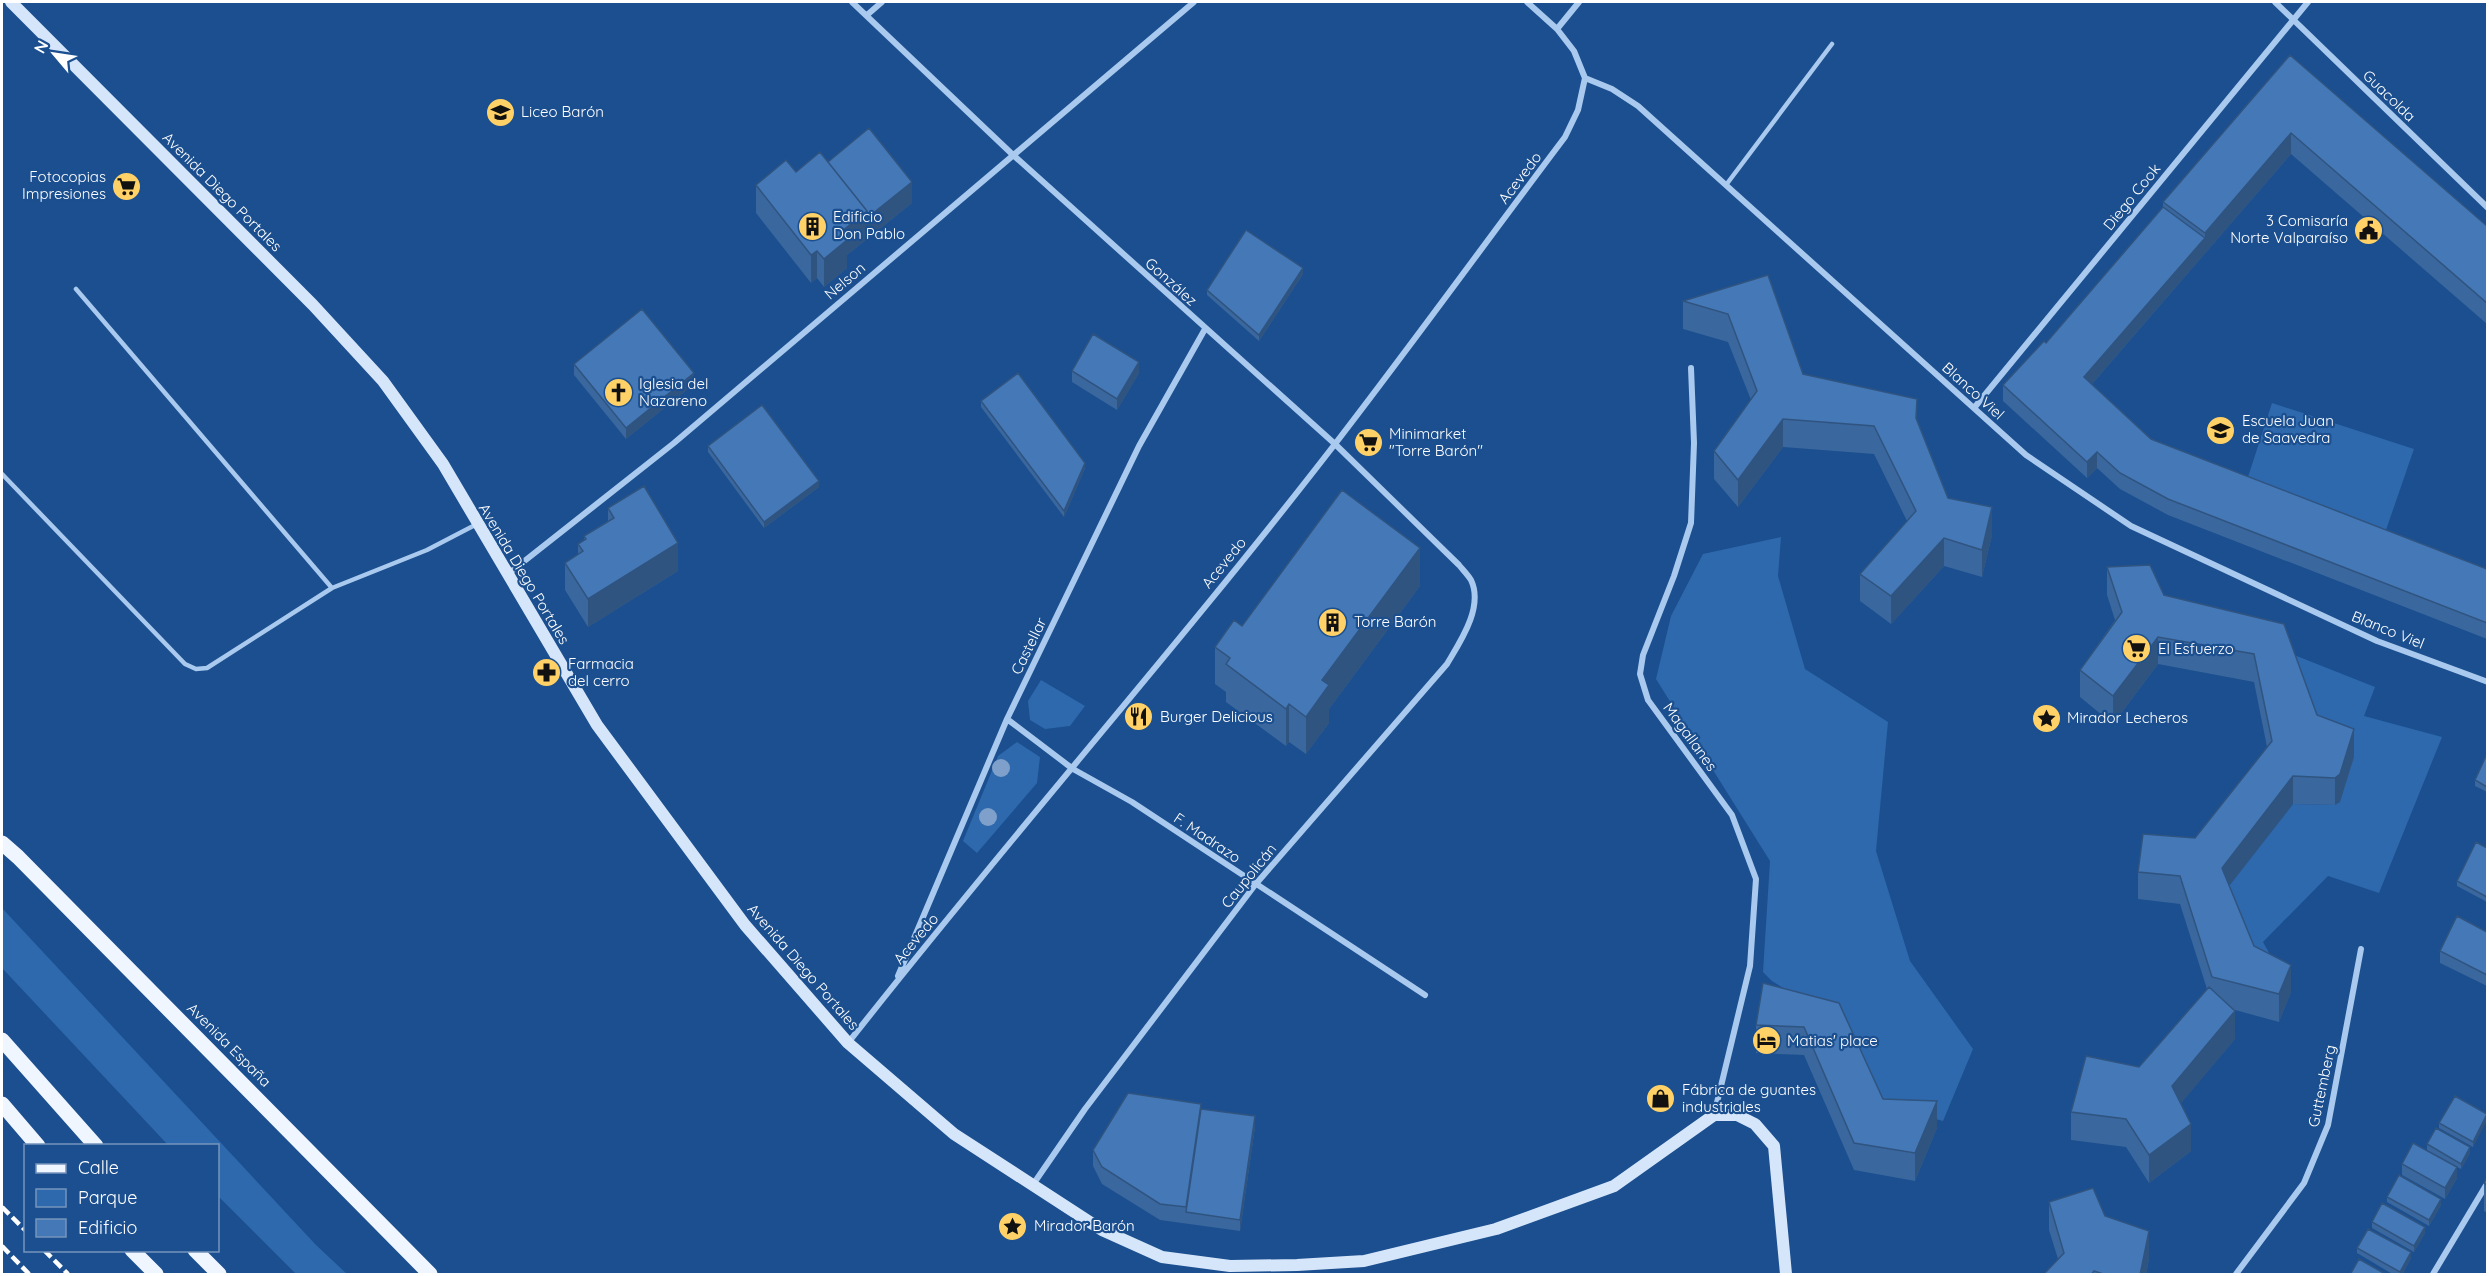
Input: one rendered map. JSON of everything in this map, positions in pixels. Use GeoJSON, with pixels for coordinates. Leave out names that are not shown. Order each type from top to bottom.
{"type":"FeatureCollection","features":[{"type":"Feature","properties":{"kind":"main road","name":"Avenida Diego Portales"},"geometry":{"type":"LineString","coordinates":[[11,2],[313,304],[382,381],[443,464],[597,725],[745,925],[848,1042],[954,1134],[1032,1186],[1102,1230],[1162,1257],[1230,1266],[1364,1261],[1496,1229],[1614,1186],[1714,1115]]}},
{"type":"Feature","properties":{"kind":"main road","name":"Avenida España"},"geometry":{"type":"LineString","coordinates":[[2,843],[430,1275]]}},
{"type":"Feature","properties":{"kind":"main road"},"geometry":{"type":"LineString","coordinates":[[2,1040],[94,1144]]}},
{"type":"Feature","properties":{"kind":"main road"},"geometry":{"type":"LineString","coordinates":[[2,1104],[36,1144]]}},
{"type":"Feature","properties":{"kind":"main road"},"geometry":{"type":"LineString","coordinates":[[1714,1115],[1737,1115],[1755,1124],[1774,1146],[1786,1275]]}},
{"type":"Feature","properties":{"kind":"main road"},"geometry":{"type":"LineString","coordinates":[[133,1252],[156,1275]]}},
{"type":"Feature","properties":{"kind":"main road"},"geometry":{"type":"LineString","coordinates":[[196,1252],[219,1275]]}},
{"type":"Feature","properties":{"kind":"street","name":"González"},"geometry":{"type":"LineString","coordinates":[[852,2],[1012,154],[1335,444],[1459,565],[1472,581]]}},
{"type":"Feature","properties":{"kind":"street"},"geometry":{"type":"LineString","coordinates":[[867,15],[882,2]]}},
{"type":"Feature","properties":{"kind":"street","name":"Nelson"},"geometry":{"type":"LineString","coordinates":[[507,574],[674,443],[1194,2]]}},
{"type":"Feature","properties":{"kind":"street"},"geometry":{"type":"LineString","coordinates":[[1527,2],[1557,29],[1574,51],[1585,78]]}},
{"type":"Feature","properties":{"kind":"street"},"geometry":{"type":"LineString","coordinates":[[1557,29],[1579,2]]}},
{"type":"Feature","properties":{"kind":"street","name":"Guacolda"},"geometry":{"type":"LineString","coordinates":[[2275,2],[2487,208]]}},
{"type":"Feature","properties":{"kind":"street","name":"Diego Cook"},"geometry":{"type":"LineString","coordinates":[[1974,408],[2308,2]]}},
{"type":"Feature","properties":{"kind":"street","name":"Blanco Viel"},"geometry":{"type":"LineString","coordinates":[[1585,78],[1612,89],[1638,106],[2026,455],[2131,526],[2378,641],[2487,682]]}},
{"type":"Feature","properties":{"kind":"street","name":"Acevedo"},"geometry":{"type":"LineString","coordinates":[[848,1042],[1073,769],[1335,444],[1565,137],[1578,110],[1585,78]]}},
{"type":"Feature","properties":{"kind":"street","name":"Castellar"},"geometry":{"type":"LineString","coordinates":[[895,983],[1007,719],[1139,446],[1205,329]]}},
{"type":"Feature","properties":{"kind":"street","name":"Magallanes"},"geometry":{"type":"LineString","coordinates":[[1691,368],[1694,443],[1691,523],[1674,576],[1643,655],[1640,674],[1648,700],[1732,815],[1756,879],[1750,966],[1714,1115]]}},
{"type":"Feature","properties":{"kind":"street","name":"Caupolicán"},"geometry":{"type":"LineString","coordinates":[[1032,1186],[1085,1109],[1255,885],[1447,664],[1468,628],[1474,604],[1472,581]]}},
{"type":"Feature","properties":{"kind":"street","name":"F. Madrazo"},"geometry":{"type":"LineString","coordinates":[[1007,719],[1073,769],[1132,802],[1425,995]]}},
{"type":"Feature","properties":{"kind":"street","name":"Guttemberg"},"geometry":{"type":"LineString","coordinates":[[2236,1275],[2304,1183],[2328,1125],[2361,949]]}},
{"type":"Feature","properties":{"kind":"street"},"geometry":{"type":"LineString","coordinates":[[2433,1275],[2487,1182]]}},
{"type":"Feature","properties":{"kind":"lane"},"geometry":{"type":"LineString","coordinates":[[1726,185],[1832,44]]}},
{"type":"Feature","properties":{"kind":"lane"},"geometry":{"type":"LineString","coordinates":[[76,290],[332,588]]}},
{"type":"Feature","properties":{"kind":"lane"},"geometry":{"type":"LineString","coordinates":[[2,474],[185,664],[196,669],[207,668],[332,588],[427,550],[477,524]]}},
{"type":"Feature","properties":{"kind":"green space"},"geometry":{"type":"Polygon","coordinates":[[[2272,403],[2414,449],[2386,530],[2246,483],[2272,403]]]}},
{"type":"Feature","properties":{"kind":"green space"},"geometry":{"type":"Polygon","coordinates":[[[1781,537],[1778,576],[1805,669],[1888,722],[1876,851],[1910,961],[1973,1049],[1943,1121],[1877,1103],[1842,1024],[1772,981],[1763,972],[1770,861],[1656,679],[1671,616],[1703,554],[1781,537]]]}},
{"type":"Feature","properties":{"kind":"green space"},"geometry":{"type":"Polygon","coordinates":[[[2284,651],[2375,687],[2364,716],[2442,737],[2379,893],[2328,876],[2263,942],[2291,992],[2254,973],[2222,895],[2293,804],[2335,805],[2317,743],[2284,651]]]}},
{"type":"Feature","properties":{"kind":"green space"},"geometry":{"type":"Polygon","coordinates":[[[1041,680],[1085,706],[1070,726],[1045,729],[1030,720],[1028,701],[1041,680]]]}},
{"type":"Feature","properties":{"kind":"green space"},"geometry":{"type":"Polygon","coordinates":[[[1017,742],[1040,757],[1037,783],[977,853],[963,841],[998,756],[1017,742]]]}},
{"type":"Feature","properties":{"kind":"green space"},"geometry":{"type":"Polygon","coordinates":[[[2,908],[316,1245],[347,1274],[296,1274],[219,1197],[219,1144],[167,1144],[2,968],[2,908]]]}},
{"type":"Feature","properties":{"kind":"building"},"geometry":{"type":"Polygon","coordinates":[[[2290,55],[2487,226],[2487,303],[2291,133],[2205,233],[2163,202],[2290,55]]]}},
{"type":"Feature","properties":{"kind":"building"},"geometry":{"type":"Polygon","coordinates":[[[869,128],[912,182],[867,218],[867,211],[828,162],[869,128]]]}},
{"type":"Feature","properties":{"kind":"building"},"geometry":{"type":"Polygon","coordinates":[[[820,152],[867,211],[841,232],[847,240],[824,259],[817,251],[811,255],[756,185],[786,160],[796,172],[820,152]]]}},
{"type":"Feature","properties":{"kind":"building"},"geometry":{"type":"Polygon","coordinates":[[[2163,207],[2205,238],[2084,377],[2151,439],[2487,569],[2487,623],[2168,499],[2120,473],[2097,452],[2087,462],[2003,385],[2044,341],[2046,343],[2163,207]]]}},
{"type":"Feature","properties":{"kind":"building"},"geometry":{"type":"Polygon","coordinates":[[[1246,230],[1303,268],[1259,335],[1207,290],[1246,230]]]}},
{"type":"Feature","properties":{"kind":"building"},"geometry":{"type":"Polygon","coordinates":[[[1768,275],[1803,374],[1917,399],[1916,418],[1948,498],[1992,507],[1982,550],[1944,538],[1891,596],[1860,574],[1916,511],[1874,426],[1783,419],[1738,480],[1714,451],[1757,391],[1728,314],[1683,301],[1768,275]]]}},
{"type":"Feature","properties":{"kind":"building"},"geometry":{"type":"Polygon","coordinates":[[[642,309],[694,373],[626,428],[574,364],[642,309]]]}},
{"type":"Feature","properties":{"kind":"building"},"geometry":{"type":"Polygon","coordinates":[[[1093,334],[1139,362],[1117,399],[1072,371],[1093,334]]]}},
{"type":"Feature","properties":{"kind":"building"},"geometry":{"type":"Polygon","coordinates":[[[1018,373],[1085,463],[1064,511],[981,401],[1018,373]]]}},
{"type":"Feature","properties":{"kind":"building"},"geometry":{"type":"Polygon","coordinates":[[[762,405],[819,481],[764,522],[708,446],[762,405]]]}},
{"type":"Feature","properties":{"kind":"building"},"geometry":{"type":"Polygon","coordinates":[[[644,486],[678,543],[588,599],[565,563],[583,551],[578,544],[586,539],[584,536],[614,518],[608,508],[644,486]]]}},
{"type":"Feature","properties":{"kind":"building","name":"Torre Barón"},"geometry":{"type":"Polygon","coordinates":[[[1342,490],[1420,548],[1322,680],[1329,685],[1306,717],[1289,704],[1286,709],[1226,664],[1230,658],[1215,647],[1234,620],[1242,626],[1342,490]]]}},
{"type":"Feature","properties":{"kind":"building"},"geometry":{"type":"Polygon","coordinates":[[[2150,565],[2164,595],[2284,624],[2317,715],[2354,729],[2340,774],[2335,778],[2293,776],[2222,868],[2254,946],[2291,965],[2279,994],[2212,977],[2180,876],[2138,872],[2143,834],[2195,838],[2272,741],[2254,654],[2158,637],[2113,696],[2080,670],[2122,612],[2107,567],[2150,565]]]}},
{"type":"Feature","properties":{"kind":"building"},"geometry":{"type":"Polygon","coordinates":[[[2487,754],[2487,787],[2475,780],[2487,754]]]}},
{"type":"Feature","properties":{"kind":"building"},"geometry":{"type":"Polygon","coordinates":[[[2476,842],[2487,848],[2487,897],[2457,881],[2476,842]]]}},
{"type":"Feature","properties":{"kind":"building"},"geometry":{"type":"Polygon","coordinates":[[[2457,916],[2487,932],[2487,975],[2440,951],[2457,916]]]}},
{"type":"Feature","properties":{"kind":"building"},"geometry":{"type":"Polygon","coordinates":[[[1763,983],[1839,1003],[1883,1099],[1937,1101],[1915,1153],[1854,1143],[1804,1027],[1756,1025],[1763,983]]]}},
{"type":"Feature","properties":{"kind":"building"},"geometry":{"type":"Polygon","coordinates":[[[2209,987],[2235,1011],[2172,1086],[2191,1124],[2149,1155],[2126,1119],[2071,1112],[2086,1056],[2139,1067],[2209,987]]]}},
{"type":"Feature","properties":{"kind":"building"},"geometry":{"type":"Polygon","coordinates":[[[1128,1093],[1201,1104],[1186,1207],[1160,1204],[1102,1167],[1093,1150],[1128,1093]]]}},
{"type":"Feature","properties":{"kind":"building"},"geometry":{"type":"Polygon","coordinates":[[[2455,1096],[2487,1114],[2473,1142],[2439,1123],[2455,1096]]]}},
{"type":"Feature","properties":{"kind":"building"},"geometry":{"type":"Polygon","coordinates":[[[1201,1109],[1255,1116],[1240,1220],[1186,1212],[1201,1109]]]}},
{"type":"Feature","properties":{"kind":"building"},"geometry":{"type":"Polygon","coordinates":[[[2436,1128],[2470,1147],[2461,1164],[2427,1144],[2436,1128]]]}},
{"type":"Feature","properties":{"kind":"building"},"geometry":{"type":"Polygon","coordinates":[[[2413,1143],[2457,1167],[2445,1188],[2402,1164],[2413,1143]]]}},
{"type":"Feature","properties":{"kind":"building"},"geometry":{"type":"Polygon","coordinates":[[[2399,1175],[2441,1199],[2429,1220],[2387,1197],[2399,1175]]]}},
{"type":"Feature","properties":{"kind":"building"},"geometry":{"type":"Polygon","coordinates":[[[2093,1188],[2105,1216],[2149,1231],[2140,1275],[2106,1275],[2094,1271],[2091,1275],[2043,1275],[2064,1253],[2049,1202],[2093,1188]]]}},
{"type":"Feature","properties":{"kind":"building"},"geometry":{"type":"Polygon","coordinates":[[[2382,1203],[2425,1227],[2414,1246],[2372,1222],[2382,1203]]]}},
{"type":"Feature","properties":{"kind":"building"},"geometry":{"type":"Polygon","coordinates":[[[2368,1229],[2411,1252],[2400,1272],[2357,1248],[2368,1229]]]}},
{"type":"Feature","properties":{"kind":"building"},"geometry":{"type":"Polygon","coordinates":[[[2359,1259],[2387,1275],[2350,1275],[2359,1259]]]}},
{"type":"Feature","properties":{"kind":"railway"},"geometry":{"type":"LineString","coordinates":[[2,1207],[24,1229]]}},
{"type":"Feature","properties":{"kind":"railway"},"geometry":{"type":"LineString","coordinates":[[2,1246],[29,1274]]}},
{"type":"Feature","properties":{"kind":"railway"},"geometry":{"type":"LineString","coordinates":[[46,1252],[68,1274]]}},
{"type":"Feature","properties":{"kind":"place","name":"Liceo Barón"},"geometry":{"type":"Point","coordinates":[500,112]}},
{"type":"Feature","properties":{"kind":"place","name":"Fotocopias Impresiones"},"geometry":{"type":"Point","coordinates":[127,186]}},
{"type":"Feature","properties":{"kind":"place","name":"Edificio Don Pablo"},"geometry":{"type":"Point","coordinates":[812,226]}},
{"type":"Feature","properties":{"kind":"place","name":"3 Comisaría Norte Valparaíso"},"geometry":{"type":"Point","coordinates":[2369,230]}},
{"type":"Feature","properties":{"kind":"place","name":"Iglesia del Nazareno"},"geometry":{"type":"Point","coordinates":[618,393]}},
{"type":"Feature","properties":{"kind":"place","name":"Escuela Juan de Saavedra"},"geometry":{"type":"Point","coordinates":[2221,430]}},
{"type":"Feature","properties":{"kind":"place","name":"Minimarket \"Torre Barón\""},"geometry":{"type":"Point","coordinates":[1368,443]}},
{"type":"Feature","properties":{"kind":"place","name":"Torre Barón"},"geometry":{"type":"Point","coordinates":[1333,622]}},
{"type":"Feature","properties":{"kind":"place","name":"El Esfuerzo"},"geometry":{"type":"Point","coordinates":[2137,649]}},
{"type":"Feature","properties":{"kind":"place","name":"Farmacia del cerro"},"geometry":{"type":"Point","coordinates":[547,673]}},
{"type":"Feature","properties":{"kind":"place","name":"Burger Delicious"},"geometry":{"type":"Point","coordinates":[1139,717]}},
{"type":"Feature","properties":{"kind":"place","name":"Mirador Lecheros"},"geometry":{"type":"Point","coordinates":[2046,718]}},
{"type":"Feature","properties":{"kind":"place","name":"Matias' place"},"geometry":{"type":"Point","coordinates":[1766,1041]}},
{"type":"Feature","properties":{"kind":"place","name":"Fábrica de guantes industriales"},"geometry":{"type":"Point","coordinates":[1661,1099]}},
{"type":"Feature","properties":{"kind":"place","name":"Mirador Barón"},"geometry":{"type":"Point","coordinates":[1013,1226]}}]}
